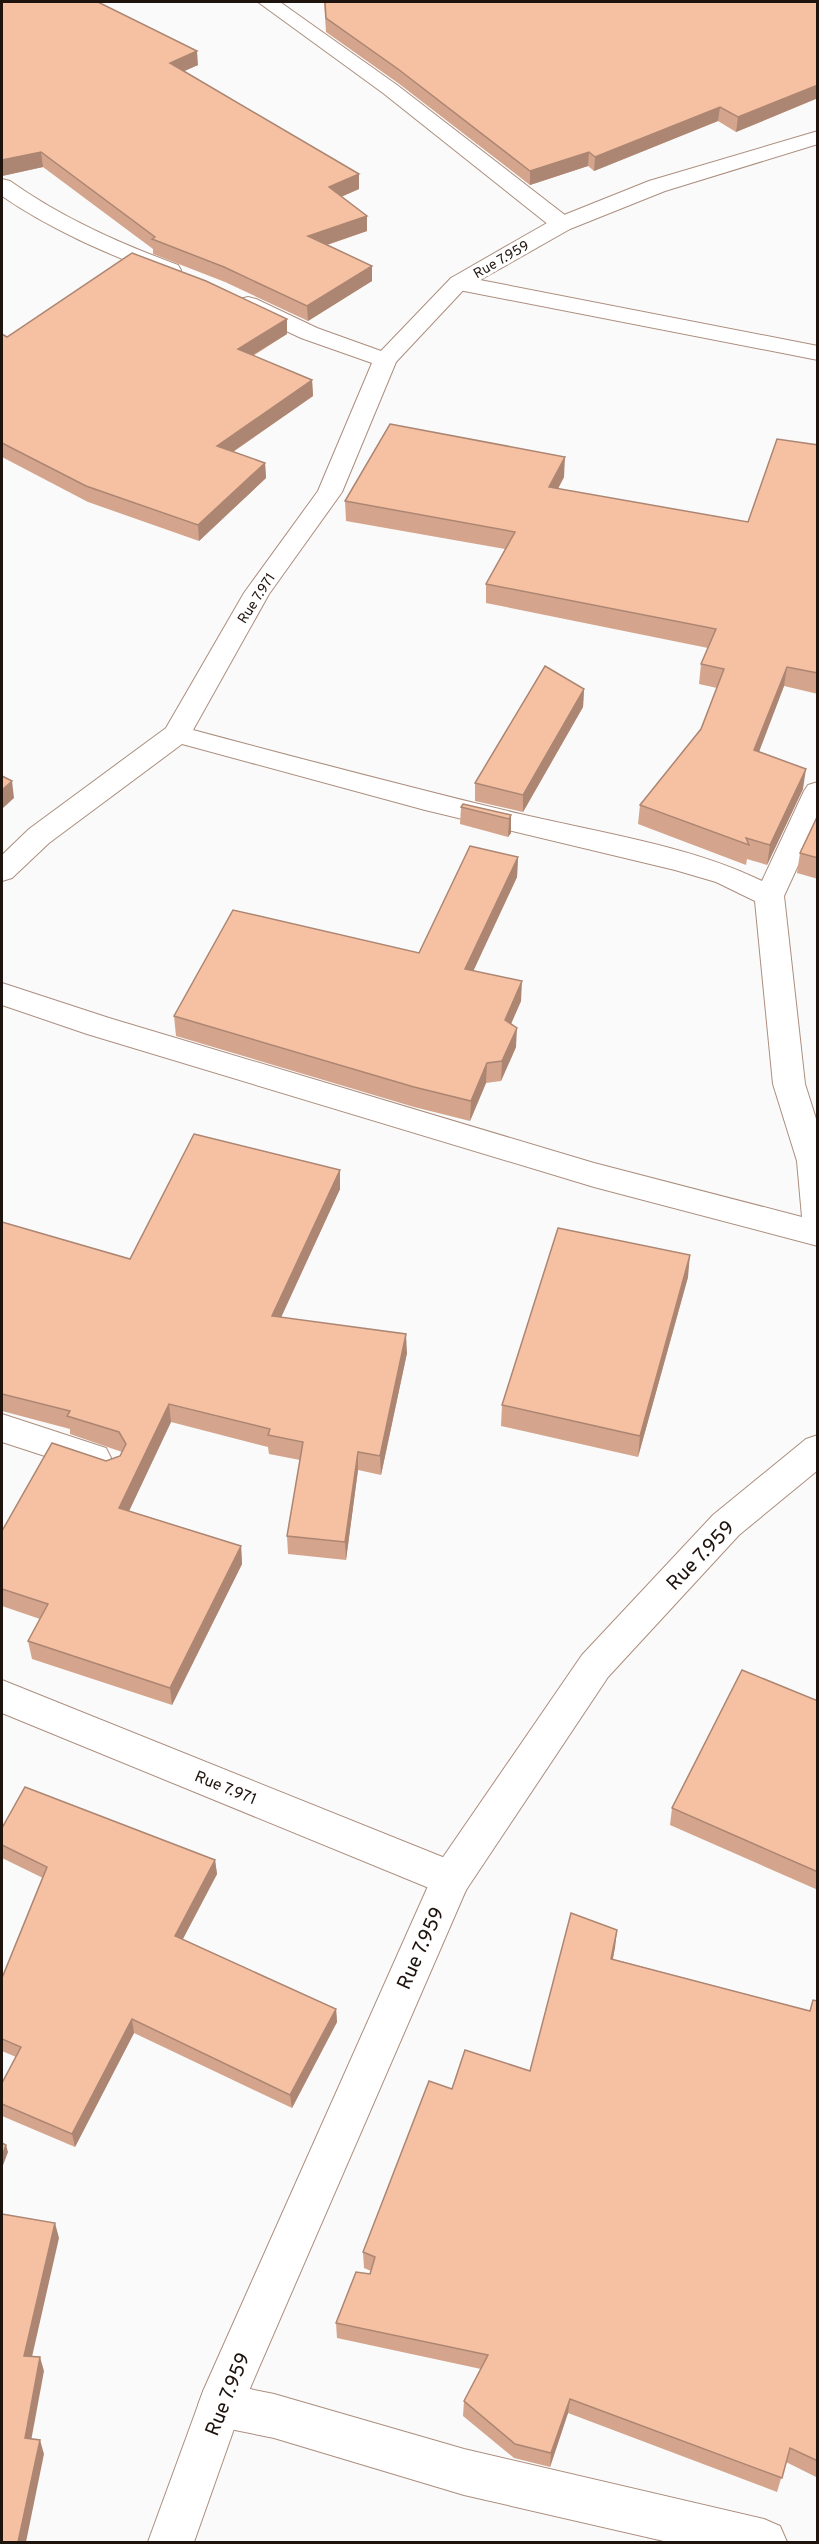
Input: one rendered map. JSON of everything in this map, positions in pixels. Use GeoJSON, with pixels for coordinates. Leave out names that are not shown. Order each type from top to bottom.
{"type":"FeatureCollection","features":[{"type":"Feature","properties":{"kind":"street"},"geometry":{"type":"LineString","coordinates":[[268,2],[390,89],[562,224]]}},
{"type":"Feature","properties":{"kind":"street","name":"Rue 7.959"},"geometry":{"type":"LineString","coordinates":[[459,283],[562,224],[657,186],[818,137]]}},
{"type":"Feature","properties":{"kind":"street"},"geometry":{"type":"LineString","coordinates":[[2,186],[58,222],[125,254],[187,277]]}},
{"type":"Feature","properties":{"kind":"street","name":"Rue 7.959"},"geometry":{"type":"LineString","coordinates":[[459,283],[818,353]]}},
{"type":"Feature","properties":{"kind":"street","name":"Rue 7.971"},"geometry":{"type":"LineString","coordinates":[[2,871],[39,836],[177,734],[257,593],[330,492],[385,360],[459,283]]}},
{"type":"Feature","properties":{"kind":"street"},"geometry":{"type":"LineString","coordinates":[[226,294],[309,333],[385,360]]}},
{"type":"Feature","properties":{"kind":"street"},"geometry":{"type":"LineString","coordinates":[[177,734],[425,801],[679,861],[726,875],[769,896]]}},
{"type":"Feature","properties":{"kind":"street"},"geometry":{"type":"LineString","coordinates":[[818,791],[769,896],[789,1084],[813,1161],[818,1219]]}},
{"type":"Feature","properties":{"kind":"street"},"geometry":{"type":"LineString","coordinates":[[2,994],[98,1026],[594,1175],[818,1234]]}},
{"type":"Feature","properties":{"kind":"street"},"geometry":{"type":"LineString","coordinates":[[2,1428],[109,1463]]}},
{"type":"Feature","properties":{"kind":"street","name":"Rue 7.959"},"geometry":{"type":"LineString","coordinates":[[171,2542],[220,2405],[451,1879],[595,1666],[726,1525],[818,1449]]}},
{"type":"Feature","properties":{"kind":"street","name":"Rue 7.971"},"geometry":{"type":"LineString","coordinates":[[2,1696],[451,1879]]}},
{"type":"Feature","properties":{"kind":"street"},"geometry":{"type":"LineString","coordinates":[[220,2405],[273,2416],[464,2472],[764,2542]]}},
{"type":"Feature","properties":{"kind":"building"},"geometry":{"type":"Polygon","coordinates":[[[2,2],[98,2],[197,51],[170,63],[359,174],[329,187],[367,216],[308,236],[372,266],[307,306],[224,267],[152,239],[155,237],[41,152],[2,160],[2,2]]]}},
{"type":"Feature","properties":{"kind":"building"},"geometry":{"type":"Polygon","coordinates":[[[325,2],[818,2],[818,85],[738,117],[720,107],[595,157],[589,152],[530,171],[398,69],[326,18],[325,2]]]}},
{"type":"Feature","properties":{"kind":"building"},"geometry":{"type":"Polygon","coordinates":[[[132,253],[206,281],[287,319],[238,349],[312,380],[217,446],[265,463],[198,525],[86,486],[2,443],[2,334],[7,337],[132,253]]]}},
{"type":"Feature","properties":{"kind":"building"},"geometry":{"type":"Polygon","coordinates":[[[390,424],[565,457],[549,487],[748,522],[777,439],[818,445],[818,673],[787,667],[754,750],[806,769],[770,845],[746,838],[749,845],[640,805],[701,729],[724,669],[701,664],[716,629],[486,584],[515,532],[345,501],[390,424]]]}},
{"type":"Feature","properties":{"kind":"building"},"geometry":{"type":"Polygon","coordinates":[[[545,666],[584,689],[523,795],[475,783],[545,666]]]}},
{"type":"Feature","properties":{"kind":"building"},"geometry":{"type":"Polygon","coordinates":[[[2,776],[12,781],[2,790],[2,776]]]}},
{"type":"Feature","properties":{"kind":"building"},"geometry":{"type":"Polygon","coordinates":[[[463,804],[511,815],[509,819],[461,807],[463,804]]]}},
{"type":"Feature","properties":{"kind":"building"},"geometry":{"type":"Polygon","coordinates":[[[818,815],[818,858],[800,853],[818,815]]]}},
{"type":"Feature","properties":{"kind":"building"},"geometry":{"type":"Polygon","coordinates":[[[470,846],[518,857],[465,969],[522,981],[505,1020],[517,1028],[502,1061],[487,1063],[471,1101],[414,1087],[174,1016],[233,910],[419,953],[470,846]]]}},
{"type":"Feature","properties":{"kind":"building"},"geometry":{"type":"Polygon","coordinates":[[[194,1134],[340,1170],[272,1316],[406,1334],[380,1456],[358,1452],[345,1542],[287,1536],[303,1442],[268,1435],[270,1429],[169,1404],[119,1508],[241,1546],[170,1688],[28,1641],[48,1604],[2,1589],[2,1531],[52,1443],[106,1461],[120,1456],[126,1444],[119,1432],[67,1416],[70,1411],[2,1394],[2,1222],[130,1259],[194,1134]]]}},
{"type":"Feature","properties":{"kind":"building"},"geometry":{"type":"Polygon","coordinates":[[[558,1228],[690,1255],[640,1436],[502,1405],[558,1228]]]}},
{"type":"Feature","properties":{"kind":"building"},"geometry":{"type":"Polygon","coordinates":[[[742,1670],[818,1701],[818,1872],[672,1808],[742,1670]]]}},
{"type":"Feature","properties":{"kind":"building"},"geometry":{"type":"Polygon","coordinates":[[[25,1787],[215,1860],[175,1936],[336,2009],[290,2095],[132,2019],[72,2134],[2,2104],[2,2083],[21,2047],[2,2039],[2,1978],[47,1867],[2,1845],[2,1828],[25,1787]]]}},
{"type":"Feature","properties":{"kind":"building"},"geometry":{"type":"Polygon","coordinates":[[[571,1913],[617,1930],[611,1959],[810,2011],[813,2000],[818,2001],[818,2461],[790,2448],[782,2478],[570,2399],[551,2453],[515,2444],[464,2401],[488,2355],[336,2323],[356,2272],[370,2274],[375,2257],[363,2252],[429,2081],[452,2089],[465,2050],[530,2071],[571,1913]]]}},
{"type":"Feature","properties":{"kind":"building"},"geometry":{"type":"Polygon","coordinates":[[[2,2143],[6,2145],[2,2156],[2,2143]]]}},
{"type":"Feature","properties":{"kind":"building"},"geometry":{"type":"Polygon","coordinates":[[[2,2214],[55,2223],[24,2356],[40,2357],[25,2438],[40,2440],[18,2542],[2,2542],[2,2214]]]}}]}
